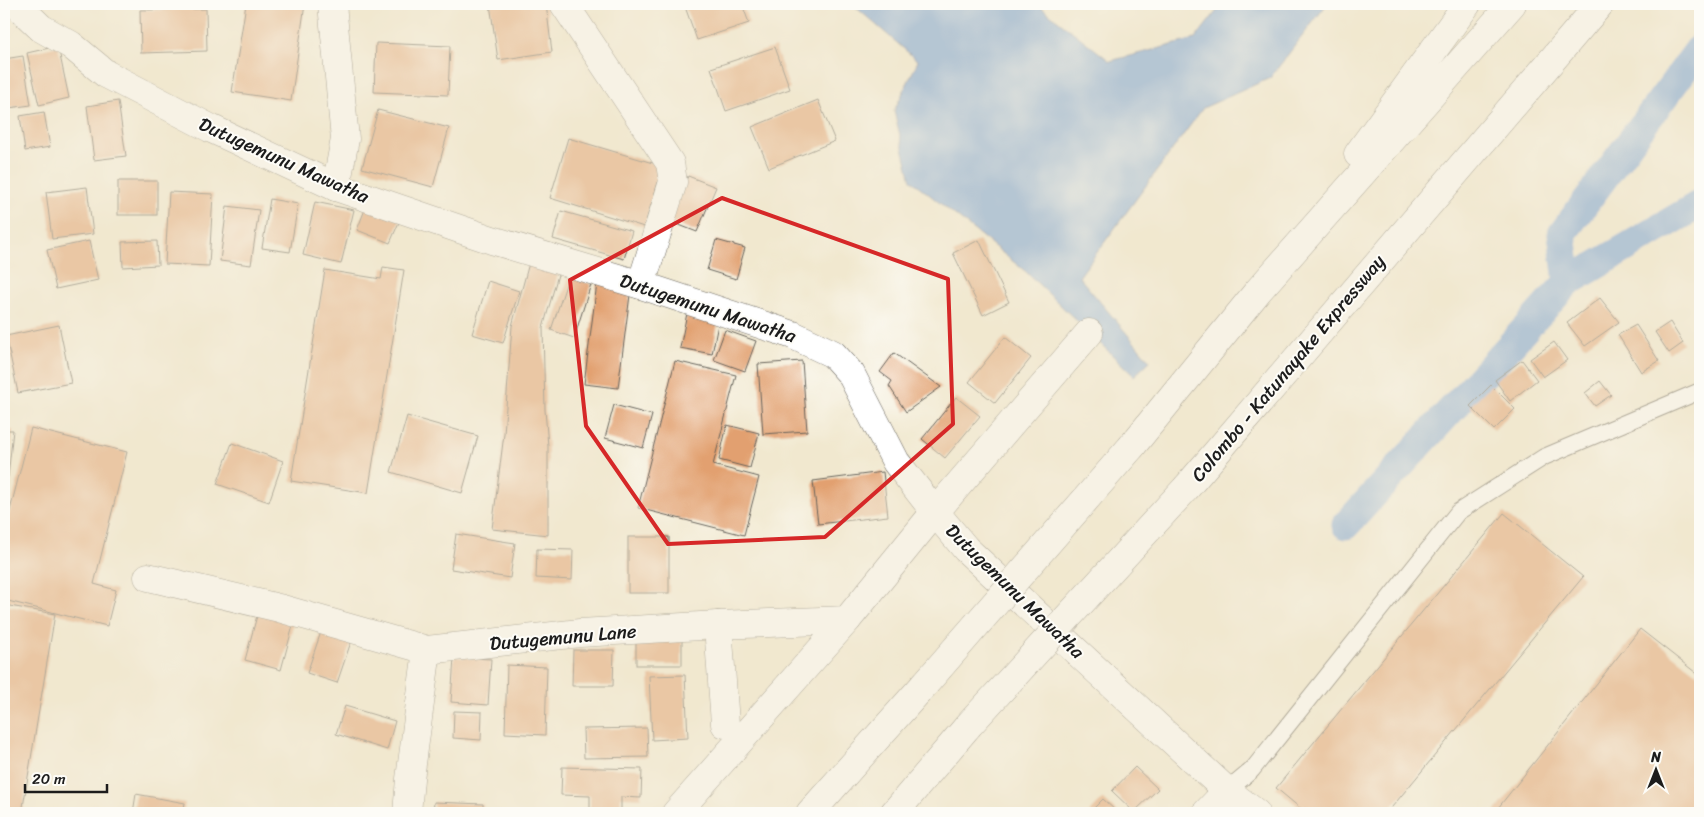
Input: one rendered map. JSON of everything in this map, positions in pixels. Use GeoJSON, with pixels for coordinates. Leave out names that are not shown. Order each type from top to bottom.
{"type":"FeatureCollection","features":[{"type":"Feature","properties":{"kind":"main road","name":"Dutugemunu Mawatha"},"geometry":{"type":"LineString","coordinates":[[16,4],[41,28],[71,46],[106,74],[210,128],[336,187],[492,240],[793,334],[833,354],[850,374],[896,462],[966,550],[1227,791],[1256,813]]}},
{"type":"Feature","properties":{"kind":"main road"},"geometry":{"type":"LineString","coordinates":[[332,4],[345,139],[336,187]]}},
{"type":"Feature","properties":{"kind":"main road"},"geometry":{"type":"LineString","coordinates":[[564,4],[670,163],[673,182],[641,285]]}},
{"type":"Feature","properties":{"kind":"main road"},"geometry":{"type":"LineString","coordinates":[[1258,291],[1468,4]]}},
{"type":"Feature","properties":{"kind":"main road"},"geometry":{"type":"LineString","coordinates":[[810,813],[1132,446],[1258,291],[1512,4]]}},
{"type":"Feature","properties":{"kind":"main road","name":"Colombo - Katunayake Expressway"},"geometry":{"type":"LineString","coordinates":[[894,813],[968,726],[1186,487],[1600,4]]}},
{"type":"Feature","properties":{"kind":"main road"},"geometry":{"type":"LineString","coordinates":[[676,813],[847,620],[935,512],[1089,333]]}},
{"type":"Feature","properties":{"kind":"main road","name":"Dutugemunu Lane"},"geometry":{"type":"LineString","coordinates":[[148,577],[279,608],[428,650],[580,633],[847,620]]}},
{"type":"Feature","properties":{"kind":"main road"},"geometry":{"type":"LineString","coordinates":[[718,625],[725,724]]}},
{"type":"Feature","properties":{"kind":"main road"},"geometry":{"type":"LineString","coordinates":[[406,813],[428,650]]}},
{"type":"Feature","properties":{"kind":"main road"},"geometry":{"type":"LineString","coordinates":[[1206,813],[1227,791]]}},
{"type":"Feature","properties":{"kind":"lane"},"geometry":{"type":"LineString","coordinates":[[1227,791],[1252,770],[1458,512],[1544,457],[1700,391]]}},
{"type":"Feature","properties":{"kind":"highlighted area"},"geometry":{"type":"Polygon","coordinates":[[[722,198],[948,279],[953,424],[825,537],[668,544],[586,426],[570,280],[722,198]]]}},
{"type":"Feature","properties":{"kind":"water"},"geometry":{"type":"Polygon","coordinates":[[[852,4],[1037,4],[1110,61],[1195,39],[1222,4],[1327,4],[1270,78],[1203,108],[1079,277],[1150,361],[1134,376],[1025,271],[911,180],[894,111],[918,61],[852,4]]]}},
{"type":"Feature","properties":{"kind":"building"},"geometry":{"type":"Polygon","coordinates":[[[246,4],[305,4],[291,101],[232,92],[246,4]]]}},
{"type":"Feature","properties":{"kind":"building"},"geometry":{"type":"Polygon","coordinates":[[[490,4],[546,4],[552,52],[498,60],[490,4]]]}},
{"type":"Feature","properties":{"kind":"building"},"geometry":{"type":"Polygon","coordinates":[[[684,4],[742,4],[749,23],[697,40],[684,4]]]}},
{"type":"Feature","properties":{"kind":"building"},"geometry":{"type":"Polygon","coordinates":[[[206,9],[207,51],[141,53],[140,10],[206,9]]]}},
{"type":"Feature","properties":{"kind":"building"},"geometry":{"type":"Polygon","coordinates":[[[376,43],[450,46],[448,95],[374,92],[376,43]]]}},
{"type":"Feature","properties":{"kind":"building"},"geometry":{"type":"Polygon","coordinates":[[[58,46],[69,98],[39,105],[27,53],[58,46]]]}},
{"type":"Feature","properties":{"kind":"building"},"geometry":{"type":"Polygon","coordinates":[[[775,47],[790,89],[726,111],[711,68],[775,47]]]}},
{"type":"Feature","properties":{"kind":"building"},"geometry":{"type":"Polygon","coordinates":[[[23,56],[31,105],[9,108],[4,76],[4,59],[23,56]]]}},
{"type":"Feature","properties":{"kind":"building"},"geometry":{"type":"Polygon","coordinates":[[[818,100],[835,141],[769,168],[752,127],[818,100]]]}},
{"type":"Feature","properties":{"kind":"building"},"geometry":{"type":"Polygon","coordinates":[[[118,101],[126,156],[94,160],[87,106],[118,101]]]}},
{"type":"Feature","properties":{"kind":"building"},"geometry":{"type":"Polygon","coordinates":[[[378,110],[449,128],[433,187],[362,168],[378,110]]]}},
{"type":"Feature","properties":{"kind":"building"},"geometry":{"type":"Polygon","coordinates":[[[44,112],[50,147],[25,151],[20,116],[44,112]]]}},
{"type":"Feature","properties":{"kind":"building"},"geometry":{"type":"Polygon","coordinates":[[[568,138],[663,166],[644,227],[550,198],[568,138]]]}},
{"type":"Feature","properties":{"kind":"building"},"geometry":{"type":"Polygon","coordinates":[[[688,176],[716,187],[697,232],[669,221],[688,176]]]}},
{"type":"Feature","properties":{"kind":"building"},"geometry":{"type":"Polygon","coordinates":[[[118,181],[157,181],[157,215],[118,215],[118,181]]]}},
{"type":"Feature","properties":{"kind":"building"},"geometry":{"type":"Polygon","coordinates":[[[87,187],[93,234],[52,239],[46,192],[87,187]]]}},
{"type":"Feature","properties":{"kind":"building"},"geometry":{"type":"Polygon","coordinates":[[[169,192],[213,194],[209,266],[165,264],[169,192]]]}},
{"type":"Feature","properties":{"kind":"building"},"geometry":{"type":"Polygon","coordinates":[[[270,199],[298,204],[290,252],[262,248],[270,199]]]}},
{"type":"Feature","properties":{"kind":"building"},"geometry":{"type":"Polygon","coordinates":[[[315,202],[354,210],[341,264],[303,255],[315,202]]]}},
{"type":"Feature","properties":{"kind":"building"},"geometry":{"type":"Polygon","coordinates":[[[227,206],[259,210],[251,265],[220,261],[227,206]]]}},
{"type":"Feature","properties":{"kind":"building"},"geometry":{"type":"Polygon","coordinates":[[[366,207],[400,220],[390,243],[357,230],[366,207]]]}},
{"type":"Feature","properties":{"kind":"building"},"geometry":{"type":"Polygon","coordinates":[[[561,211],[632,231],[624,259],[553,239],[561,211]]]}},
{"type":"Feature","properties":{"kind":"building"},"geometry":{"type":"Polygon","coordinates":[[[716,240],[745,248],[736,279],[707,270],[716,240]]]}},
{"type":"Feature","properties":{"kind":"building"},"geometry":{"type":"Polygon","coordinates":[[[979,240],[1009,302],[983,315],[953,253],[979,240]]]}},
{"type":"Feature","properties":{"kind":"building"},"geometry":{"type":"Polygon","coordinates":[[[89,241],[98,280],[56,289],[47,250],[89,241]]]}},
{"type":"Feature","properties":{"kind":"building"},"geometry":{"type":"Polygon","coordinates":[[[157,241],[158,265],[123,267],[122,242],[157,241]]]}},
{"type":"Feature","properties":{"kind":"building"},"geometry":{"type":"Polygon","coordinates":[[[529,263],[559,271],[543,328],[548,446],[548,535],[492,529],[504,434],[512,326],[529,263]]]}},
{"type":"Feature","properties":{"kind":"building"},"geometry":{"type":"Polygon","coordinates":[[[383,267],[404,270],[368,493],[291,481],[325,270],[381,279],[383,267]]]}},
{"type":"Feature","properties":{"kind":"building"},"geometry":{"type":"Polygon","coordinates":[[[569,276],[591,284],[574,338],[551,330],[569,276]]]}},
{"type":"Feature","properties":{"kind":"building"},"geometry":{"type":"Polygon","coordinates":[[[488,281],[519,291],[503,343],[472,334],[488,281]]]}},
{"type":"Feature","properties":{"kind":"building"},"geometry":{"type":"Polygon","coordinates":[[[597,283],[631,287],[618,388],[584,384],[597,283]]]}},
{"type":"Feature","properties":{"kind":"building"},"geometry":{"type":"Polygon","coordinates":[[[1600,298],[1619,322],[1585,346],[1567,323],[1600,298]]]}},
{"type":"Feature","properties":{"kind":"building"},"geometry":{"type":"Polygon","coordinates":[[[687,313],[719,319],[712,354],[680,348],[687,313]]]}},
{"type":"Feature","properties":{"kind":"building"},"geometry":{"type":"Polygon","coordinates":[[[1670,322],[1683,343],[1669,353],[1655,332],[1670,322]]]}},
{"type":"Feature","properties":{"kind":"building"},"geometry":{"type":"Polygon","coordinates":[[[59,325],[71,383],[18,393],[6,336],[59,325]]]}},
{"type":"Feature","properties":{"kind":"building"},"geometry":{"type":"Polygon","coordinates":[[[1636,325],[1659,361],[1641,372],[1618,335],[1636,325]]]}},
{"type":"Feature","properties":{"kind":"building"},"geometry":{"type":"Polygon","coordinates":[[[725,330],[756,341],[745,371],[714,360],[725,330]]]}},
{"type":"Feature","properties":{"kind":"building"},"geometry":{"type":"Polygon","coordinates":[[[1005,337],[1031,358],[995,403],[969,382],[1005,337]]]}},
{"type":"Feature","properties":{"kind":"building"},"geometry":{"type":"Polygon","coordinates":[[[1554,342],[1567,360],[1543,377],[1530,359],[1554,342]]]}},
{"type":"Feature","properties":{"kind":"building"},"geometry":{"type":"Polygon","coordinates":[[[894,353],[941,387],[906,412],[889,386],[892,381],[880,372],[894,353]]]}},
{"type":"Feature","properties":{"kind":"building"},"geometry":{"type":"Polygon","coordinates":[[[1522,360],[1537,380],[1510,401],[1495,380],[1522,360]]]}},
{"type":"Feature","properties":{"kind":"building"},"geometry":{"type":"Polygon","coordinates":[[[675,361],[736,375],[713,465],[759,477],[744,535],[638,508],[675,361]]]}},
{"type":"Feature","properties":{"kind":"building"},"geometry":{"type":"Polygon","coordinates":[[[802,361],[807,431],[763,434],[758,364],[802,361]]]}},
{"type":"Feature","properties":{"kind":"building"},"geometry":{"type":"Polygon","coordinates":[[[1600,381],[1611,395],[1595,406],[1585,393],[1600,381]]]}},
{"type":"Feature","properties":{"kind":"building"},"geometry":{"type":"Polygon","coordinates":[[[1491,385],[1515,409],[1494,430],[1470,406],[1491,385]]]}},
{"type":"Feature","properties":{"kind":"building"},"geometry":{"type":"Polygon","coordinates":[[[956,397],[980,416],[945,458],[922,439],[956,397]]]}},
{"type":"Feature","properties":{"kind":"building"},"geometry":{"type":"Polygon","coordinates":[[[614,405],[652,415],[643,448],[605,438],[614,405]]]}},
{"type":"Feature","properties":{"kind":"building"},"geometry":{"type":"Polygon","coordinates":[[[407,416],[478,436],[462,493],[391,472],[407,416]]]}},
{"type":"Feature","properties":{"kind":"building"},"geometry":{"type":"Polygon","coordinates":[[[727,425],[759,433],[750,468],[719,460],[727,425]]]}},
{"type":"Feature","properties":{"kind":"building"},"geometry":{"type":"Polygon","coordinates":[[[31,428],[127,452],[94,584],[116,590],[107,626],[4,600],[4,534],[31,428]]]}},
{"type":"Feature","properties":{"kind":"building"},"geometry":{"type":"Polygon","coordinates":[[[4,430],[13,430],[8,477],[4,476],[4,430]]]}},
{"type":"Feature","properties":{"kind":"building"},"geometry":{"type":"Polygon","coordinates":[[[232,443],[283,461],[269,502],[217,484],[232,443]]]}},
{"type":"Feature","properties":{"kind":"building"},"geometry":{"type":"Polygon","coordinates":[[[883,472],[888,516],[818,524],[813,481],[883,472]]]}},
{"type":"Feature","properties":{"kind":"building"},"geometry":{"type":"Polygon","coordinates":[[[1504,513],[1583,577],[1387,813],[1306,813],[1276,788],[1504,513]]]}},
{"type":"Feature","properties":{"kind":"building"},"geometry":{"type":"Polygon","coordinates":[[[456,534],[515,543],[510,578],[451,569],[456,534]]]}},
{"type":"Feature","properties":{"kind":"building"},"geometry":{"type":"Polygon","coordinates":[[[628,537],[669,537],[669,593],[628,593],[628,537]]]}},
{"type":"Feature","properties":{"kind":"building"},"geometry":{"type":"Polygon","coordinates":[[[537,549],[573,550],[572,580],[536,578],[537,549]]]}},
{"type":"Feature","properties":{"kind":"building"},"geometry":{"type":"Polygon","coordinates":[[[4,605],[55,614],[22,813],[4,813],[4,605]]]}},
{"type":"Feature","properties":{"kind":"building"},"geometry":{"type":"Polygon","coordinates":[[[258,612],[294,622],[281,670],[245,660],[258,612]]]}},
{"type":"Feature","properties":{"kind":"building"},"geometry":{"type":"Polygon","coordinates":[[[323,626],[353,636],[337,683],[307,673],[323,626]]]}},
{"type":"Feature","properties":{"kind":"building"},"geometry":{"type":"Polygon","coordinates":[[[1640,629],[1700,676],[1700,813],[1494,813],[1640,629]]]}},
{"type":"Feature","properties":{"kind":"building"},"geometry":{"type":"Polygon","coordinates":[[[636,640],[682,640],[682,665],[636,665],[636,640]]]}},
{"type":"Feature","properties":{"kind":"building"},"geometry":{"type":"Polygon","coordinates":[[[573,650],[614,650],[613,686],[572,686],[573,650]]]}},
{"type":"Feature","properties":{"kind":"building"},"geometry":{"type":"Polygon","coordinates":[[[454,657],[491,659],[488,705],[451,702],[454,657]]]}},
{"type":"Feature","properties":{"kind":"building"},"geometry":{"type":"Polygon","coordinates":[[[507,665],[547,667],[545,735],[505,733],[507,665]]]}},
{"type":"Feature","properties":{"kind":"building"},"geometry":{"type":"Polygon","coordinates":[[[685,675],[688,738],[652,740],[649,676],[685,675]]]}},
{"type":"Feature","properties":{"kind":"building"},"geometry":{"type":"Polygon","coordinates":[[[345,706],[395,721],[387,750],[336,734],[345,706]]]}},
{"type":"Feature","properties":{"kind":"building"},"geometry":{"type":"Polygon","coordinates":[[[454,711],[482,712],[481,740],[453,738],[454,711]]]}},
{"type":"Feature","properties":{"kind":"building"},"geometry":{"type":"Polygon","coordinates":[[[647,728],[648,757],[584,758],[583,729],[647,728]]]}},
{"type":"Feature","properties":{"kind":"building"},"geometry":{"type":"Polygon","coordinates":[[[562,767],[642,769],[641,798],[621,797],[621,813],[590,813],[590,796],[561,795],[562,767]]]}},
{"type":"Feature","properties":{"kind":"building"},"geometry":{"type":"Polygon","coordinates":[[[1135,767],[1158,789],[1134,812],[1112,791],[1135,767]]]}},
{"type":"Feature","properties":{"kind":"building"},"geometry":{"type":"Polygon","coordinates":[[[136,794],[185,803],[183,813],[133,813],[136,794]]]}},
{"type":"Feature","properties":{"kind":"building"},"geometry":{"type":"Polygon","coordinates":[[[1103,799],[1118,813],[1089,813],[1103,799]]]}},
{"type":"Feature","properties":{"kind":"building"},"geometry":{"type":"Polygon","coordinates":[[[434,802],[483,804],[483,813],[433,813],[434,802]]]}},
{"type":"Feature","properties":{"kind":"waterway"},"geometry":{"type":"LineString","coordinates":[[1568,282],[1562,234],[1700,48]]}},
{"type":"Feature","properties":{"kind":"waterway"},"geometry":{"type":"LineString","coordinates":[[1346,525],[1568,282],[1700,204]]}}]}
